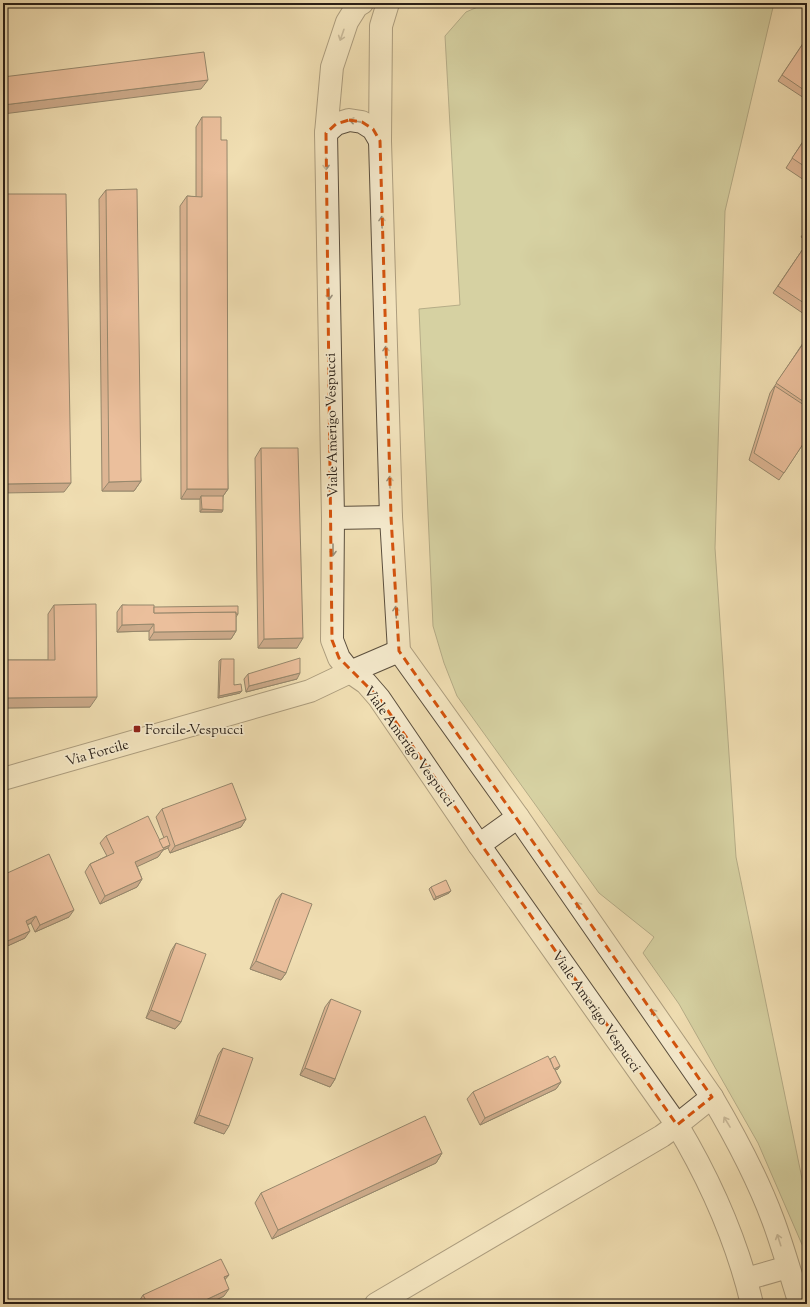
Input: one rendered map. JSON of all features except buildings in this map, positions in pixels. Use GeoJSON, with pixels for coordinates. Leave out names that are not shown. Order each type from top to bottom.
{"type":"FeatureCollection","features":[{"type":"Feature","properties":{"kind":"street","name":"Viale Amerigo Vespucci"},"geometry":{"type":"LineString","coordinates":[[362,3],[357,6],[347,22],[332,67],[326,134],[333,518],[332,640],[339,658],[350,672],[366,683],[379,698],[479,845],[677,1125],[707,1180],[726,1222],[746,1279],[752,1304]]}},
{"type":"Feature","properties":{"kind":"street"},"geometry":{"type":"LineString","coordinates":[[388,3],[382,26],[380,141],[391,517],[399,651],[518,817],[712,1097],[733,1132],[772,1219],[800,1304]]}},
{"type":"Feature","properties":{"kind":"street"},"geometry":{"type":"LineString","coordinates":[[326,134],[336,124],[349,120],[362,122],[373,129],[380,141]]}},
{"type":"Feature","properties":{"kind":"street"},"geometry":{"type":"LineString","coordinates":[[333,518],[391,517]]}},
{"type":"Feature","properties":{"kind":"street","name":"Via Forcile"},"geometry":{"type":"LineString","coordinates":[[3,778],[310,691],[399,651]]}},
{"type":"Feature","properties":{"kind":"street"},"geometry":{"type":"LineString","coordinates":[[479,845],[518,817]]}},
{"type":"Feature","properties":{"kind":"street"},"geometry":{"type":"LineString","coordinates":[[376,1304],[662,1136],[712,1097]]}},
{"type":"Feature","properties":{"kind":"street"},"geometry":{"type":"LineString","coordinates":[[746,1279],[788,1267]]}},
{"type":"Feature","properties":{"kind":"highlighted area"},"geometry":{"type":"Polygon","coordinates":[[[349,120],[362,122],[373,129],[380,141],[391,517],[399,651],[712,1097],[677,1125],[379,698],[339,658],[332,640],[326,133],[336,124],[349,120]]]}},
{"type":"Feature","properties":{"kind":"green space"},"geometry":{"type":"Polygon","coordinates":[[[487,3],[774,3],[725,211],[715,548],[736,857],[807,1203],[807,1256],[758,1143],[679,1004],[643,953],[654,937],[599,893],[457,696],[444,663],[433,626],[419,309],[460,305],[445,36],[466,12],[487,3]]]}},
{"type":"Feature","properties":{"kind":"place","name":"Forcile-Vespucci"},"geometry":{"type":"Point","coordinates":[137,729]}}]}
